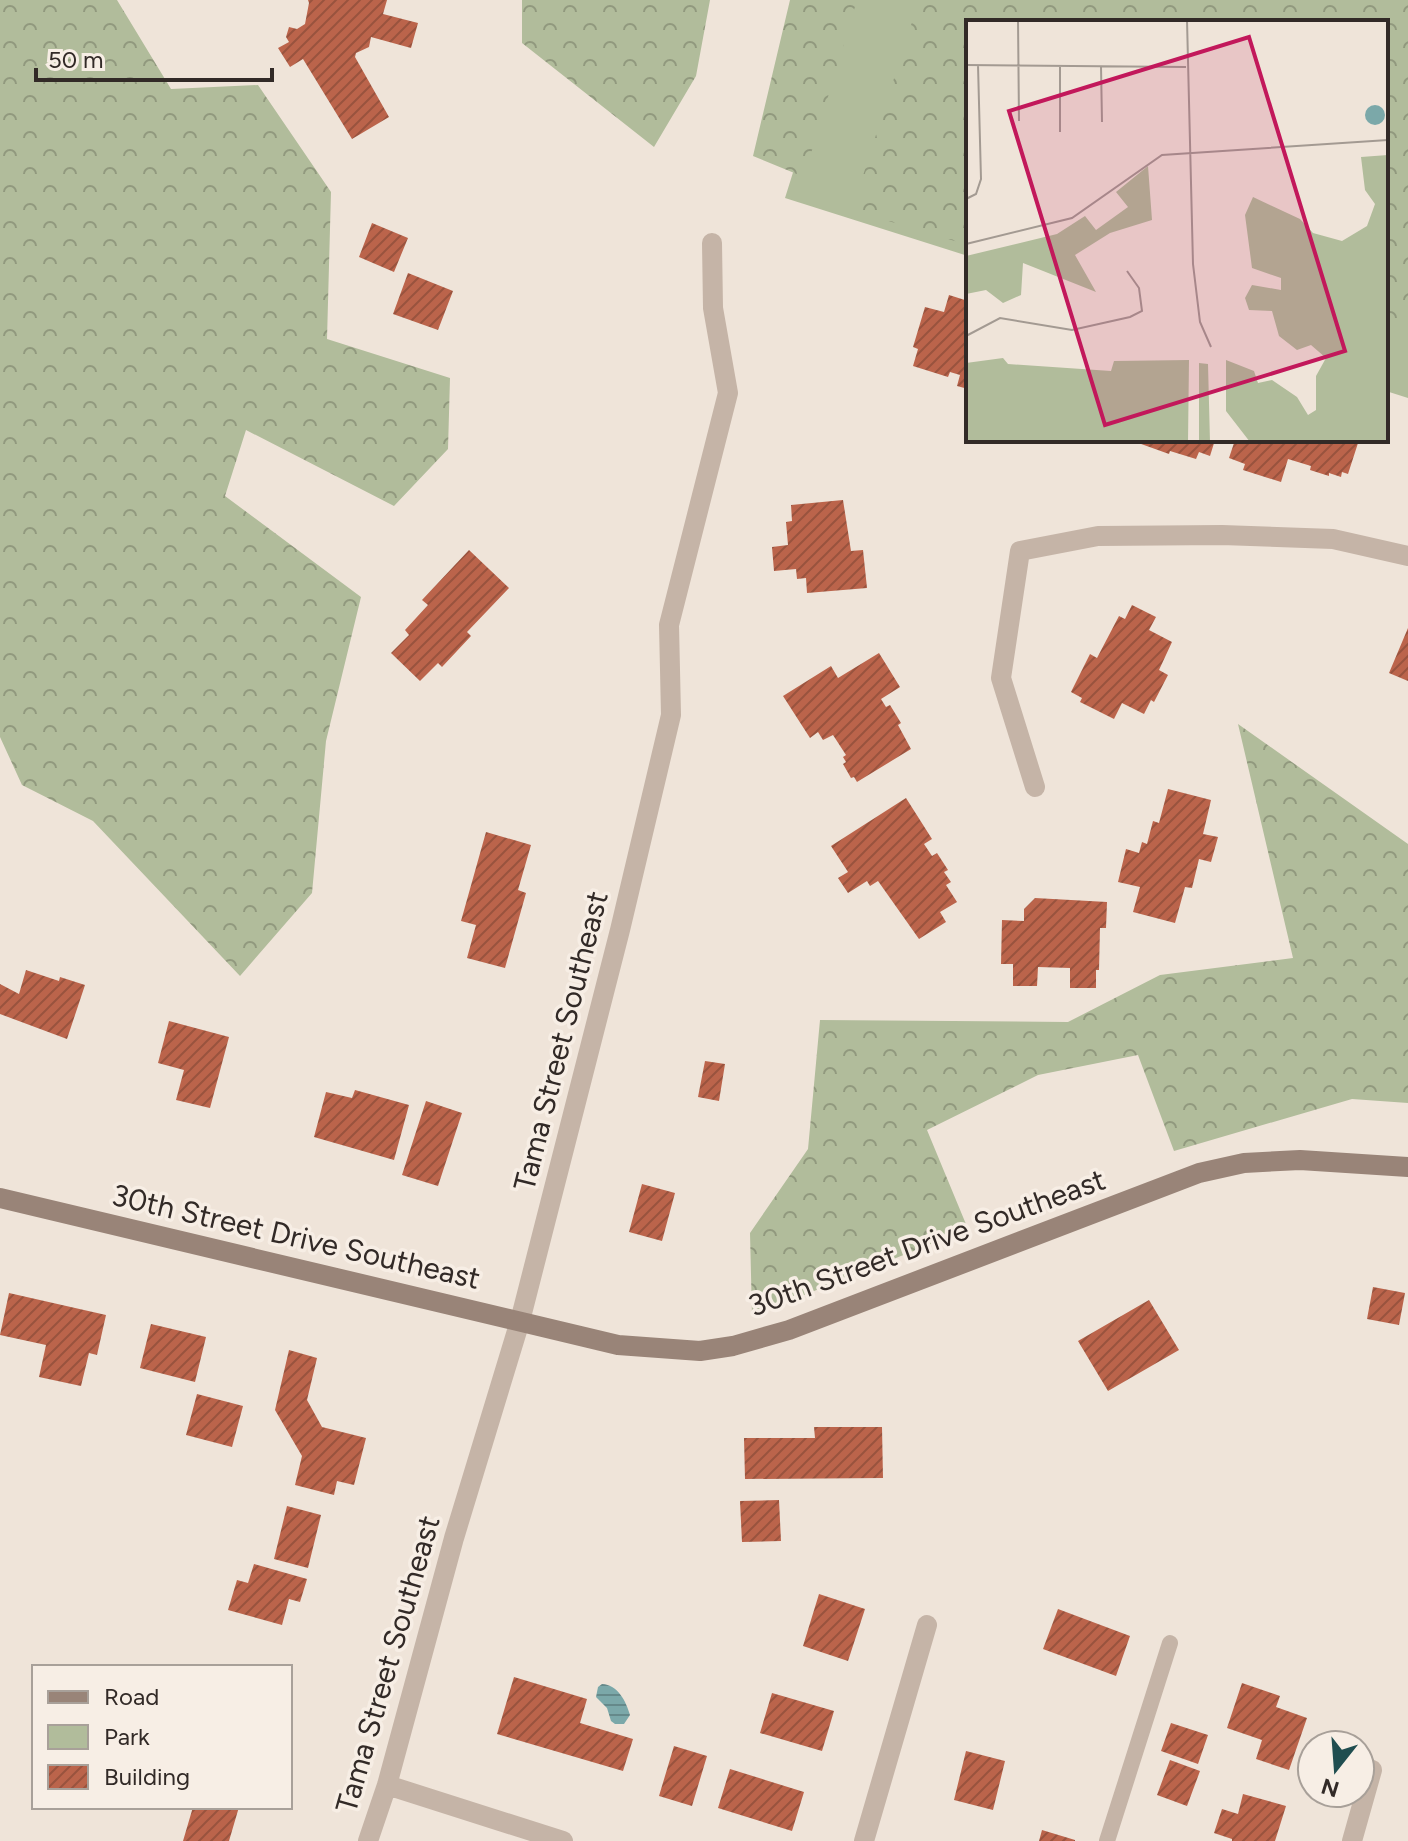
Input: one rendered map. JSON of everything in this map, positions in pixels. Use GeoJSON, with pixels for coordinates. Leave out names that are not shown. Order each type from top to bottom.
{"type":"FeatureCollection","features":[{"type":"Feature","properties":{"kind":"main road","name":"30th Street Drive Southeast"},"geometry":{"type":"LineString","coordinates":[[0,1198],[618,1345],[700,1351],[733,1346],[789,1330],[1199,1173],[1244,1163],[1300,1160],[1408,1167]]}},
{"type":"Feature","properties":{"kind":"street","name":"Tama Street Southeast"},"geometry":{"type":"LineString","coordinates":[[368,1841],[387,1785],[454,1538],[520,1321],[620,930],[671,715],[669,625],[728,393],[713,308],[712,243]]}},
{"type":"Feature","properties":{"kind":"street"},"geometry":{"type":"LineString","coordinates":[[1035,787],[1001,678],[1020,551],[1098,536],[1222,535],[1333,539],[1408,556]]}},
{"type":"Feature","properties":{"kind":"street"},"geometry":{"type":"LineString","coordinates":[[864,1841],[927,1625]]}},
{"type":"Feature","properties":{"kind":"street"},"geometry":{"type":"LineString","coordinates":[[387,1785],[563,1841]]}},
{"type":"Feature","properties":{"kind":"street"},"geometry":{"type":"LineString","coordinates":[[1352,1841],[1361,1809]]}},
{"type":"Feature","properties":{"kind":"lane"},"geometry":{"type":"LineString","coordinates":[[1107,1841],[1170,1643]]}},
{"type":"Feature","properties":{"kind":"green space"},"geometry":{"type":"Polygon","coordinates":[[[0,0],[117,0],[171,89],[258,85],[331,192],[327,339],[450,378],[448,449],[394,506],[246,430],[225,496],[361,597],[326,741],[312,893],[240,976],[93,821],[22,785],[0,737],[0,0]]]}},
{"type":"Feature","properties":{"kind":"green space"},"geometry":{"type":"Polygon","coordinates":[[[522,0],[710,0],[696,76],[654,147],[522,43],[522,0]]]}},
{"type":"Feature","properties":{"kind":"green space"},"geometry":{"type":"Polygon","coordinates":[[[790,0],[857,0],[804,177],[753,156],[790,0]]]}},
{"type":"Feature","properties":{"kind":"green space"},"geometry":{"type":"Polygon","coordinates":[[[847,0],[1408,0],[1408,398],[1388,392],[1388,20],[966,20],[966,255],[785,198],[847,0]]]}},
{"type":"Feature","properties":{"kind":"green space"},"geometry":{"type":"Polygon","coordinates":[[[919,0],[1408,0],[1408,323],[1388,316],[1388,20],[966,20],[966,244],[852,210],[919,0]]]}},
{"type":"Feature","properties":{"kind":"green space"},"geometry":{"type":"Polygon","coordinates":[[[1238,724],[1408,844],[1408,1103],[1352,1099],[1174,1151],[1138,1055],[1038,1075],[927,1130],[968,1229],[752,1316],[750,1233],[808,1149],[820,1020],[1068,1022],[1160,975],[1293,958],[1238,724]]]}},
{"type":"Feature","properties":{"kind":"water"},"geometry":{"type":"Polygon","coordinates":[[[602,1684],[613,1687],[624,1699],[630,1715],[624,1724],[611,1721],[607,1708],[596,1697],[602,1684]]]}},
{"type":"Feature","properties":{"kind":"building"},"geometry":{"type":"Polygon","coordinates":[[[308,0],[387,0],[383,14],[418,23],[411,48],[371,37],[369,47],[356,53],[355,57],[389,117],[352,139],[303,59],[290,67],[278,48],[289,42],[286,37],[289,27],[297,29],[305,24],[308,0]]]}},
{"type":"Feature","properties":{"kind":"building"},"geometry":{"type":"Polygon","coordinates":[[[372,223],[408,238],[394,272],[359,257],[372,223]]]}},
{"type":"Feature","properties":{"kind":"building"},"geometry":{"type":"Polygon","coordinates":[[[408,273],[453,291],[438,330],[393,314],[408,273]]]}},
{"type":"Feature","properties":{"kind":"building"},"geometry":{"type":"Polygon","coordinates":[[[949,295],[966,300],[966,388],[957,386],[960,375],[950,372],[948,377],[913,366],[918,349],[913,347],[925,307],[944,312],[949,295]]]}},
{"type":"Feature","properties":{"kind":"building"},"geometry":{"type":"Polygon","coordinates":[[[1136,442],[1214,442],[1210,456],[1199,452],[1196,459],[1170,451],[1169,454],[1136,442]]]}},
{"type":"Feature","properties":{"kind":"building"},"geometry":{"type":"Polygon","coordinates":[[[1234,442],[1358,442],[1348,474],[1342,472],[1341,477],[1310,470],[1311,466],[1288,459],[1281,482],[1243,470],[1245,464],[1229,458],[1234,442]]]}},
{"type":"Feature","properties":{"kind":"building"},"geometry":{"type":"Polygon","coordinates":[[[843,500],[851,551],[863,550],[867,588],[807,593],[806,578],[797,579],[796,569],[774,571],[772,547],[788,545],[786,522],[792,521],[791,505],[843,500]]]}},
{"type":"Feature","properties":{"kind":"building"},"geometry":{"type":"Polygon","coordinates":[[[469,550],[509,588],[467,632],[471,636],[442,667],[438,663],[420,681],[391,653],[409,635],[405,630],[428,605],[422,600],[469,550]]]}},
{"type":"Feature","properties":{"kind":"building"},"geometry":{"type":"Polygon","coordinates":[[[1132,605],[1156,617],[1149,630],[1172,642],[1159,670],[1168,675],[1144,714],[1122,703],[1114,719],[1080,702],[1082,698],[1071,692],[1090,654],[1097,658],[1119,616],[1125,619],[1132,605]]]}},
{"type":"Feature","properties":{"kind":"building"},"geometry":{"type":"Polygon","coordinates":[[[1408,628],[1408,681],[1389,673],[1408,628]]]}},
{"type":"Feature","properties":{"kind":"building"},"geometry":{"type":"Polygon","coordinates":[[[879,653],[900,687],[881,699],[886,707],[890,705],[901,723],[898,725],[911,749],[857,782],[843,764],[846,755],[833,735],[823,740],[818,732],[810,738],[783,696],[831,666],[838,678],[879,653]]]}},
{"type":"Feature","properties":{"kind":"building"},"geometry":{"type":"Polygon","coordinates":[[[1168,789],[1211,800],[1203,834],[1218,837],[1211,862],[1199,859],[1192,888],[1185,887],[1175,923],[1133,912],[1140,887],[1118,882],[1126,849],[1139,853],[1142,842],[1147,844],[1153,821],[1159,823],[1168,789]]]}},
{"type":"Feature","properties":{"kind":"building"},"geometry":{"type":"Polygon","coordinates":[[[906,798],[932,839],[924,844],[932,856],[937,853],[948,870],[944,872],[951,882],[946,885],[957,902],[940,912],[946,922],[919,939],[878,881],[870,886],[867,881],[848,893],[838,878],[848,872],[831,846],[906,798]]]}},
{"type":"Feature","properties":{"kind":"building"},"geometry":{"type":"Polygon","coordinates":[[[486,832],[531,845],[518,890],[526,893],[505,968],[467,958],[476,925],[461,921],[486,832]]]}},
{"type":"Feature","properties":{"kind":"building"},"geometry":{"type":"Polygon","coordinates":[[[1035,898],[1107,902],[1106,928],[1100,928],[1096,988],[1070,988],[1070,968],[1038,967],[1037,986],[1013,986],[1013,964],[1001,964],[1002,920],[1024,921],[1024,909],[1035,898]]]}},
{"type":"Feature","properties":{"kind":"building"},"geometry":{"type":"Polygon","coordinates":[[[26,970],[59,981],[60,977],[85,985],[67,1039],[0,1014],[0,984],[19,994],[26,970]]]}},
{"type":"Feature","properties":{"kind":"building"},"geometry":{"type":"Polygon","coordinates":[[[169,1021],[229,1037],[210,1108],[176,1100],[184,1070],[158,1063],[169,1021]]]}},
{"type":"Feature","properties":{"kind":"building"},"geometry":{"type":"Polygon","coordinates":[[[705,1061],[725,1064],[719,1101],[698,1097],[705,1061]]]}},
{"type":"Feature","properties":{"kind":"building"},"geometry":{"type":"Polygon","coordinates":[[[355,1090],[409,1105],[394,1160],[314,1137],[326,1092],[352,1098],[355,1090]]]}},
{"type":"Feature","properties":{"kind":"building"},"geometry":{"type":"Polygon","coordinates":[[[426,1101],[462,1113],[438,1186],[402,1175],[426,1101]]]}},
{"type":"Feature","properties":{"kind":"building"},"geometry":{"type":"Polygon","coordinates":[[[642,1184],[675,1193],[662,1241],[629,1232],[642,1184]]]}},
{"type":"Feature","properties":{"kind":"building"},"geometry":{"type":"Polygon","coordinates":[[[1373,1287],[1405,1293],[1399,1325],[1367,1319],[1373,1287]]]}},
{"type":"Feature","properties":{"kind":"building"},"geometry":{"type":"Polygon","coordinates":[[[9,1293],[106,1315],[97,1355],[89,1353],[81,1386],[39,1377],[46,1345],[0,1335],[9,1293]]]}},
{"type":"Feature","properties":{"kind":"building"},"geometry":{"type":"Polygon","coordinates":[[[1149,1300],[1179,1350],[1108,1391],[1078,1341],[1149,1300]]]}},
{"type":"Feature","properties":{"kind":"building"},"geometry":{"type":"Polygon","coordinates":[[[151,1324],[206,1337],[195,1382],[140,1368],[151,1324]]]}},
{"type":"Feature","properties":{"kind":"building"},"geometry":{"type":"Polygon","coordinates":[[[289,1350],[317,1358],[307,1400],[322,1427],[366,1438],[354,1485],[337,1481],[334,1495],[295,1485],[302,1456],[275,1410],[289,1350]]]}},
{"type":"Feature","properties":{"kind":"building"},"geometry":{"type":"Polygon","coordinates":[[[197,1394],[243,1406],[232,1447],[186,1435],[197,1394]]]}},
{"type":"Feature","properties":{"kind":"building"},"geometry":{"type":"Polygon","coordinates":[[[814,1427],[882,1427],[883,1478],[745,1479],[744,1438],[815,1438],[814,1427]]]}},
{"type":"Feature","properties":{"kind":"building"},"geometry":{"type":"Polygon","coordinates":[[[779,1500],[781,1541],[742,1542],[740,1501],[779,1500]]]}},
{"type":"Feature","properties":{"kind":"building"},"geometry":{"type":"Polygon","coordinates":[[[287,1506],[321,1515],[308,1568],[274,1559],[287,1506]]]}},
{"type":"Feature","properties":{"kind":"building"},"geometry":{"type":"Polygon","coordinates":[[[254,1564],[307,1579],[300,1602],[289,1599],[282,1625],[228,1610],[237,1580],[248,1583],[254,1564]]]}},
{"type":"Feature","properties":{"kind":"building"},"geometry":{"type":"Polygon","coordinates":[[[819,1594],[865,1609],[848,1661],[803,1646],[819,1594]]]}},
{"type":"Feature","properties":{"kind":"building"},"geometry":{"type":"Polygon","coordinates":[[[1058,1609],[1130,1636],[1116,1676],[1043,1649],[1058,1609]]]}},
{"type":"Feature","properties":{"kind":"building"},"geometry":{"type":"Polygon","coordinates":[[[514,1677],[587,1699],[580,1723],[633,1739],[623,1771],[497,1734],[514,1677]]]}},
{"type":"Feature","properties":{"kind":"building"},"geometry":{"type":"Polygon","coordinates":[[[1242,1683],[1280,1696],[1276,1707],[1307,1718],[1303,1729],[1296,1729],[1296,1750],[1289,1770],[1256,1759],[1262,1740],[1227,1728],[1242,1683]]]}},
{"type":"Feature","properties":{"kind":"building"},"geometry":{"type":"Polygon","coordinates":[[[772,1693],[834,1711],[822,1751],[760,1733],[772,1693]]]}},
{"type":"Feature","properties":{"kind":"building"},"geometry":{"type":"Polygon","coordinates":[[[1171,1723],[1208,1735],[1198,1764],[1161,1751],[1171,1723]]]}},
{"type":"Feature","properties":{"kind":"building"},"geometry":{"type":"Polygon","coordinates":[[[674,1746],[707,1756],[692,1806],[659,1796],[674,1746]]]}},
{"type":"Feature","properties":{"kind":"building"},"geometry":{"type":"Polygon","coordinates":[[[966,1751],[1005,1761],[993,1810],[954,1800],[966,1751]]]}},
{"type":"Feature","properties":{"kind":"building"},"geometry":{"type":"Polygon","coordinates":[[[1170,1760],[1200,1771],[1187,1806],[1157,1795],[1170,1760]]]}},
{"type":"Feature","properties":{"kind":"building"},"geometry":{"type":"Polygon","coordinates":[[[730,1769],[804,1792],[792,1831],[718,1808],[730,1769]]]}},
{"type":"Feature","properties":{"kind":"building"},"geometry":{"type":"Polygon","coordinates":[[[1243,1794],[1286,1806],[1275,1841],[1232,1841],[1214,1833],[1222,1809],[1238,1814],[1243,1794]]]}},
{"type":"Feature","properties":{"kind":"building"},"geometry":{"type":"Polygon","coordinates":[[[192,1809],[238,1809],[229,1841],[183,1841],[192,1809]]]}},
{"type":"Feature","properties":{"kind":"building"},"geometry":{"type":"Polygon","coordinates":[[[1042,1830],[1075,1840],[1075,1841],[1039,1841],[1042,1830]]]}}]}
